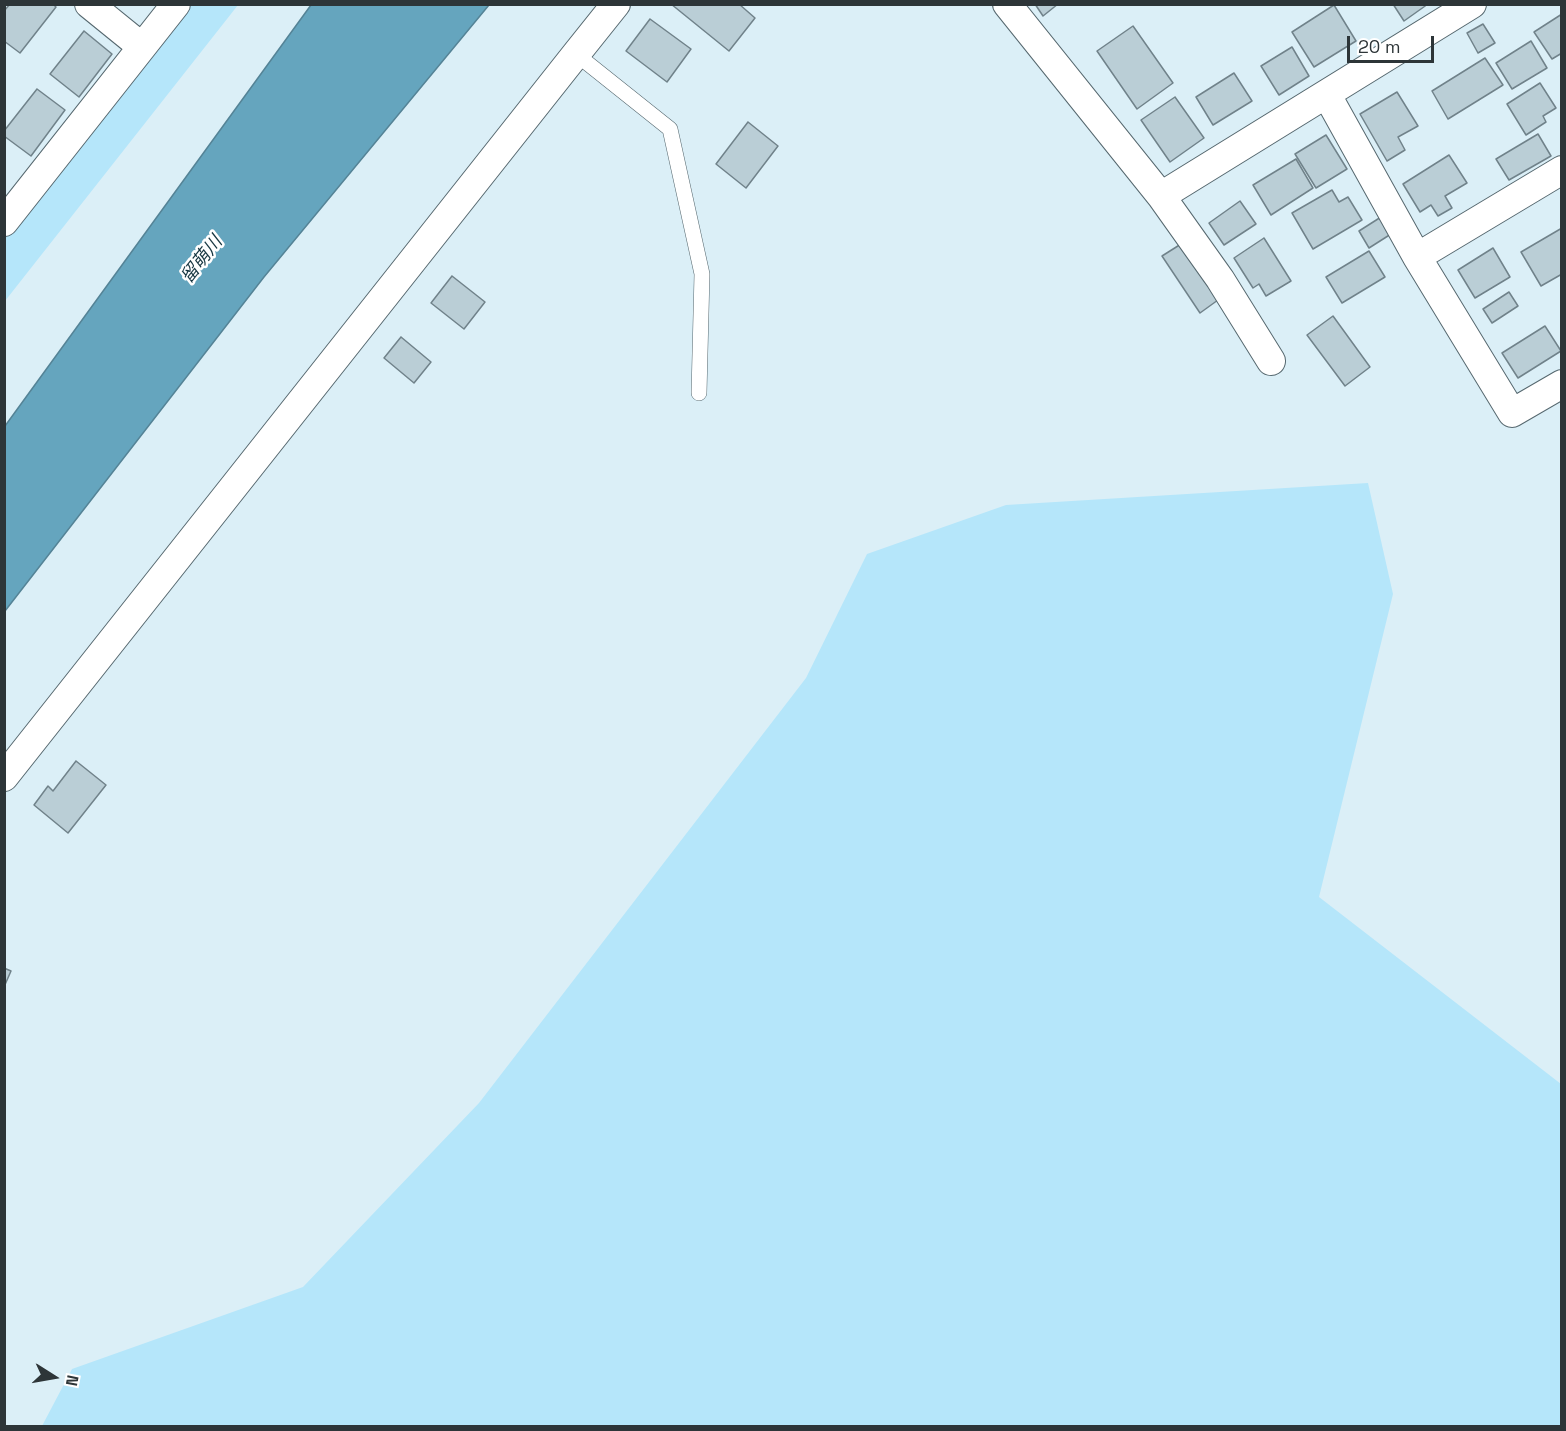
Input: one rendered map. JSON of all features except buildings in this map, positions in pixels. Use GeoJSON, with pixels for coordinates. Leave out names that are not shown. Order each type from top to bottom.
{"type":"FeatureCollection","features":[{"type":"Feature","properties":{"kind":"street"},"geometry":{"type":"LineString","coordinates":[[89,4],[142,47]]}},
{"type":"Feature","properties":{"kind":"street"},"geometry":{"type":"LineString","coordinates":[[4,222],[14,191],[142,47],[176,4]]}},
{"type":"Feature","properties":{"kind":"street"},"geometry":{"type":"LineString","coordinates":[[4,777],[616,4]]}},
{"type":"Feature","properties":{"kind":"street"},"geometry":{"type":"LineString","coordinates":[[1006,4],[1161,196],[1220,279],[1271,361]]}},
{"type":"Feature","properties":{"kind":"street"},"geometry":{"type":"LineString","coordinates":[[1161,196],[1472,4]]}},
{"type":"Feature","properties":{"kind":"street"},"geometry":{"type":"LineString","coordinates":[[1327,95],[1417,257],[1512,413],[1562,384]]}},
{"type":"Feature","properties":{"kind":"street"},"geometry":{"type":"LineString","coordinates":[[1417,257],[1562,170]]}},
{"type":"Feature","properties":{"kind":"lane"},"geometry":{"type":"LineString","coordinates":[[576,54],[670,129],[702,274],[699,393]]}},
{"type":"Feature","properties":{"kind":"shaded area"},"geometry":{"type":"Polygon","coordinates":[[[189,5],[238,5],[5,301],[4,238],[189,5]]]}},
{"type":"Feature","properties":{"kind":"shaded area"},"geometry":{"type":"Polygon","coordinates":[[[1368,483],[1393,594],[1319,897],[1561,1084],[1561,1426],[42,1426],[72,1369],[303,1287],[479,1103],[806,678],[867,554],[1006,505],[1368,483]]]}},
{"type":"Feature","properties":{"kind":"water","name":"留萌川"},"geometry":{"type":"Polygon","coordinates":[[[311,5],[489,5],[264,277],[5,611],[5,426],[311,5]]]}}]}
